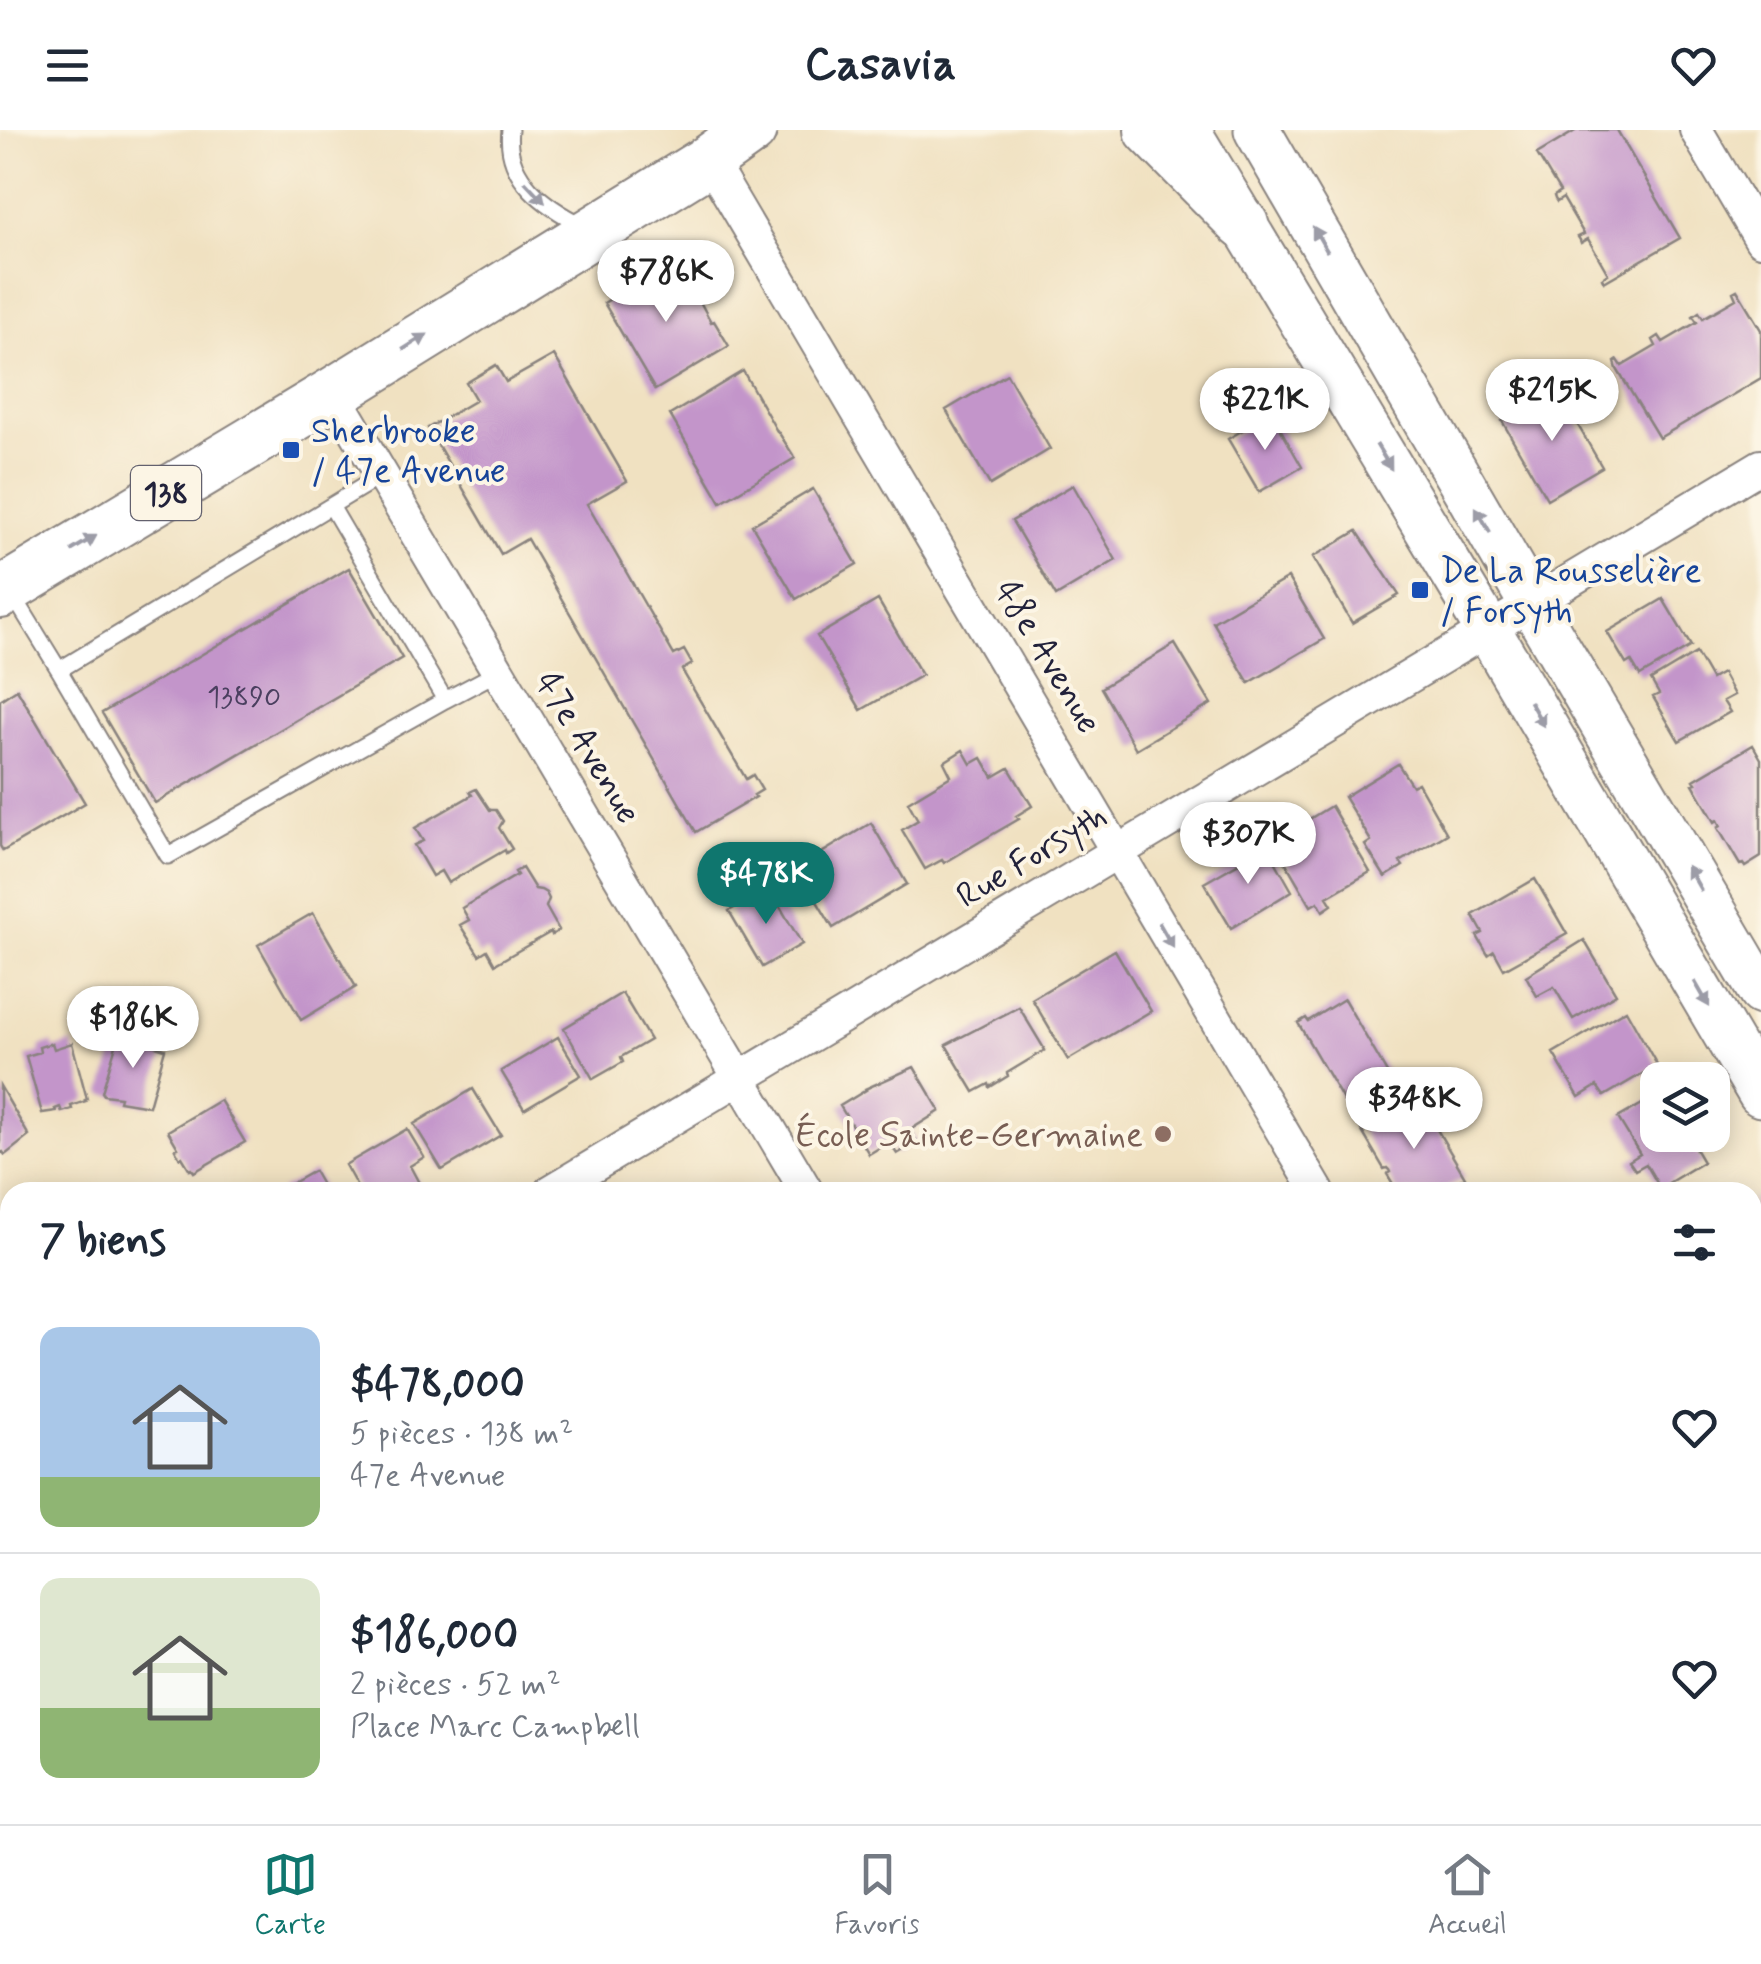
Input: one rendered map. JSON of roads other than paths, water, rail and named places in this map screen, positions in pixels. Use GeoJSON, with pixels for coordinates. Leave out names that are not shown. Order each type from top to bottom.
{"type":"FeatureCollection","features":[{"type":"Feature","properties":{"kind":"main road","name":"138"},"geometry":{"type":"LineString","coordinates":[[4,590],[332,393],[752,130]]}},
{"type":"Feature","properties":{"kind":"main road"},"geometry":{"type":"LineString","coordinates":[[1150,130],[1243,224]]}},
{"type":"Feature","properties":{"kind":"street"},"geometry":{"type":"LineString","coordinates":[[1187,130],[1761,1094]]}},
{"type":"Feature","properties":{"kind":"street"},"geometry":{"type":"LineString","coordinates":[[1257,130],[1761,992]]}},
{"type":"Feature","properties":{"kind":"street"},"geometry":{"type":"LineString","coordinates":[[1696,130],[1761,240]]}},
{"type":"Feature","properties":{"kind":"street","name":"48e Avenue"},"geometry":{"type":"LineString","coordinates":[[723,145],[1117,851],[1312,1182]]}},
{"type":"Feature","properties":{"kind":"street","name":"47e Avenue"},"geometry":{"type":"LineString","coordinates":[[332,393],[801,1182]]}},
{"type":"Feature","properties":{"kind":"street","name":"Rue Forsyth"},"geometry":{"type":"LineString","coordinates":[[566,1182],[1761,466]]}},
{"type":"Feature","properties":{"kind":"lane"},"geometry":{"type":"LineString","coordinates":[[510,130],[508,144],[516,170],[533,192],[554,211],[594,231]]}},
{"type":"Feature","properties":{"kind":"lane"},"geometry":{"type":"LineString","coordinates":[[58,670],[382,475]]}},
{"type":"Feature","properties":{"kind":"lane"},"geometry":{"type":"LineString","coordinates":[[331,506],[445,700]]}},
{"type":"Feature","properties":{"kind":"lane"},"geometry":{"type":"LineString","coordinates":[[4,590],[58,670],[168,856],[498,672]]}},
{"type":"Feature","properties":{"kind":"place","name":"Sherbrooke / 47e Avenue"},"geometry":{"type":"Point","coordinates":[291,450]}},
{"type":"Feature","properties":{"kind":"place","name":"De La Rousselière / Forsyth"},"geometry":{"type":"Point","coordinates":[1420,590]}},
{"type":"Feature","properties":{"kind":"place","name":"École Sainte-Germaine"},"geometry":{"type":"Point","coordinates":[1163,1134]}}]}
